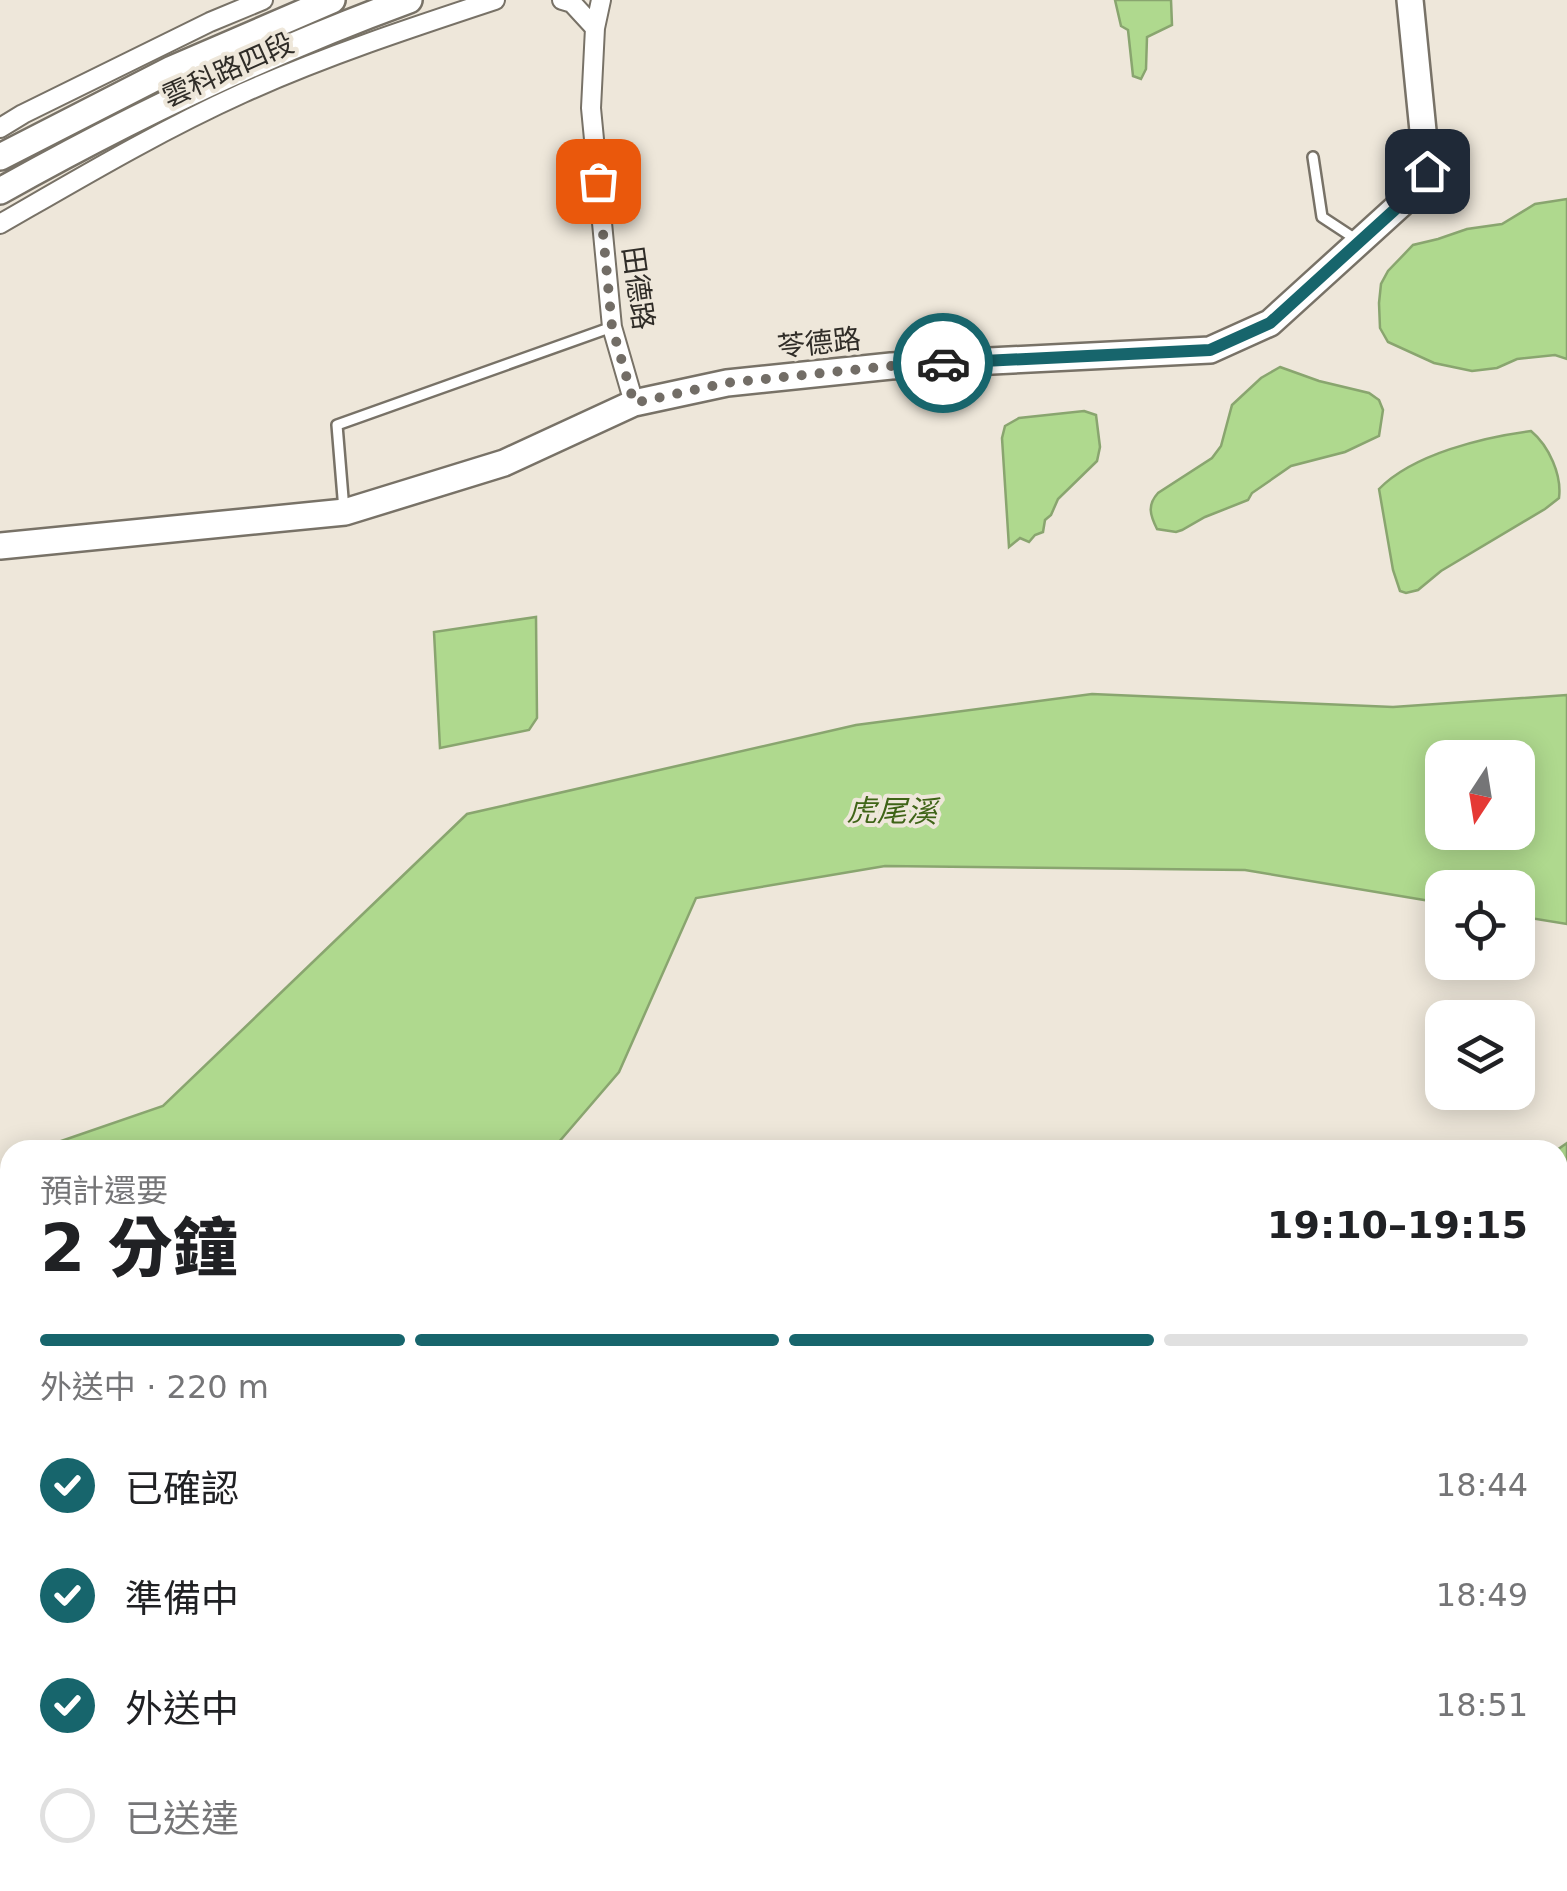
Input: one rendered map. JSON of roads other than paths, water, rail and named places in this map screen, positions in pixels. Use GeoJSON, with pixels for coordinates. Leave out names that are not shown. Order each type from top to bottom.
{"type":"FeatureCollection","features":[{"type":"Feature","properties":{"kind":"street","name":"雲科路四段"},"geometry":{"type":"LineString","coordinates":[[0,128],[210,22],[263,0]]}},
{"type":"Feature","properties":{"kind":"street","name":"雲科路四段"},"geometry":{"type":"LineString","coordinates":[[0,158],[172,69],[332,0]]}},
{"type":"Feature","properties":{"kind":"street","name":"雲科路四段"},"geometry":{"type":"LineString","coordinates":[[0,224],[148,140],[278,52],[409,0]]}},
{"type":"Feature","properties":{"kind":"street","name":"雲科路四段"},"geometry":{"type":"LineString","coordinates":[[0,191],[137,116],[495,0]]}},
{"type":"Feature","properties":{"kind":"street"},"geometry":{"type":"LineString","coordinates":[[562,0],[572,3],[594,28]]}},
{"type":"Feature","properties":{"kind":"street","name":"田德路"},"geometry":{"type":"LineString","coordinates":[[600,0],[594,28],[591,108],[612,327],[634,403]]}},
{"type":"Feature","properties":{"kind":"street","name":"苓德路"},"geometry":{"type":"LineString","coordinates":[[0,546],[344,512],[504,464],[634,403],[726,383],[891,366],[1210,350],[1270,323],[1423,184],[1427,171],[1410,0]]}},
{"type":"Feature","properties":{"kind":"lane"},"geometry":{"type":"LineString","coordinates":[[1313,157],[1322,217],[1359,242]]}},
{"type":"Feature","properties":{"kind":"lane"},"geometry":{"type":"LineString","coordinates":[[344,512],[337,425],[612,327]]}},
{"type":"Feature","properties":{"kind":"water"},"geometry":{"type":"Polygon","coordinates":[[[1115,0],[1171,0],[1172,25],[1147,37],[1146,69],[1141,79],[1133,76],[1128,30],[1121,26],[1115,0]]]}},
{"type":"Feature","properties":{"kind":"water"},"geometry":{"type":"Polygon","coordinates":[[[1567,199],[1567,359],[1555,355],[1517,359],[1497,368],[1472,371],[1434,363],[1388,342],[1380,328],[1381,284],[1413,245],[1467,229],[1502,224],[1535,204],[1567,199]]]}},
{"type":"Feature","properties":{"kind":"water"},"geometry":{"type":"Polygon","coordinates":[[[1280,367],[1369,393],[1379,400],[1383,410],[1379,436],[1345,452],[1291,466],[1252,493],[1248,500],[1182,530],[1157,529],[1151,510],[1158,493],[1212,458],[1221,446],[1232,405],[1261,378],[1280,367]]]}},
{"type":"Feature","properties":{"kind":"water"},"geometry":{"type":"Polygon","coordinates":[[[1084,411],[1096,415],[1100,447],[1097,461],[1058,499],[1045,520],[1043,532],[1029,542],[1020,538],[1009,547],[1002,438],[1005,426],[1019,418],[1084,411]]]}},
{"type":"Feature","properties":{"kind":"water"},"geometry":{"type":"Polygon","coordinates":[[[1531,431],[1553,462],[1559,498],[1441,571],[1418,590],[1400,591],[1379,489],[1410,466],[1430,457],[1471,443],[1531,431]]]}},
{"type":"Feature","properties":{"kind":"water"},"geometry":{"type":"Polygon","coordinates":[[[536,617],[537,718],[529,730],[440,748],[434,632],[536,617]]]}},
{"type":"Feature","properties":{"kind":"water","name":"虎尾溪"},"geometry":{"type":"Polygon","coordinates":[[[1092,694],[1393,707],[1567,695],[1567,924],[1535,919],[1535,870],[1425,870],[1425,900],[1245,870],[885,866],[696,898],[619,1072],[561,1140],[64,1140],[163,1106],[467,814],[856,725],[1092,694]]]}}]}
